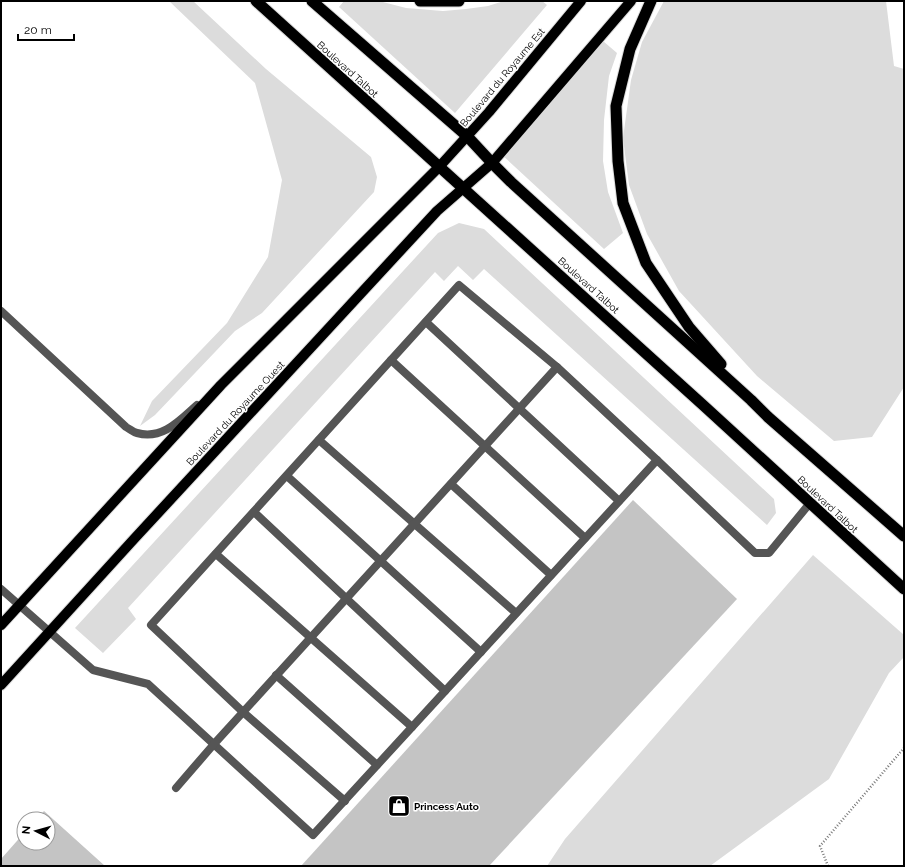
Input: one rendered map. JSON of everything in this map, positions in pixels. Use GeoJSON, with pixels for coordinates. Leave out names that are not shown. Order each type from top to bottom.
{"type":"FeatureCollection","features":[{"type":"Feature","properties":{"kind":"highway","name":"Boulevard Talbot"},"geometry":{"type":"LineString","coordinates":[[256,1],[697,399],[904,589]]}},
{"type":"Feature","properties":{"kind":"highway"},"geometry":{"type":"LineString","coordinates":[[312,1],[467,136],[511,182],[768,417],[904,536]]}},
{"type":"Feature","properties":{"kind":"highway"},"geometry":{"type":"LineString","coordinates":[[420,1],[459,1]]}},
{"type":"Feature","properties":{"kind":"highway"},"geometry":{"type":"LineString","coordinates":[[651,1],[630,49],[616,106],[618,161],[624,203],[646,263],[689,327],[751,400]]}},
{"type":"Feature","properties":{"kind":"main road","name":"Boulevard du Royaume Est"},"geometry":{"type":"LineString","coordinates":[[439,167],[489,112],[581,1]]}},
{"type":"Feature","properties":{"kind":"main road"},"geometry":{"type":"LineString","coordinates":[[492,163],[631,1]]}},
{"type":"Feature","properties":{"kind":"main road","name":"Boulevard du Royaume Ouest"},"geometry":{"type":"LineString","coordinates":[[1,685],[437,211],[492,163]]}},
{"type":"Feature","properties":{"kind":"main road"},"geometry":{"type":"LineString","coordinates":[[1,625],[221,385],[439,167]]}},
{"type":"Feature","properties":{"kind":"lane"},"geometry":{"type":"LineString","coordinates":[[345,801],[243,712],[151,625],[459,285],[557,367],[755,553],[769,553],[810,503]]}},
{"type":"Feature","properties":{"kind":"lane"},"geometry":{"type":"LineString","coordinates":[[1,311],[126,427],[137,433],[150,435],[163,432],[171,428],[221,385]]}},
{"type":"Feature","properties":{"kind":"lane"},"geometry":{"type":"LineString","coordinates":[[426,322],[619,501]]}},
{"type":"Feature","properties":{"kind":"lane"},"geometry":{"type":"LineString","coordinates":[[391,360],[585,538]]}},
{"type":"Feature","properties":{"kind":"lane"},"geometry":{"type":"LineString","coordinates":[[176,788],[276,675],[557,367]]}},
{"type":"Feature","properties":{"kind":"lane"},"geometry":{"type":"LineString","coordinates":[[319,440],[516,613]]}},
{"type":"Feature","properties":{"kind":"lane"},"geometry":{"type":"LineString","coordinates":[[1,589],[93,670],[148,684],[313,835],[657,460]]}},
{"type":"Feature","properties":{"kind":"lane"},"geometry":{"type":"LineString","coordinates":[[286,476],[481,652]]}},
{"type":"Feature","properties":{"kind":"lane"},"geometry":{"type":"LineString","coordinates":[[451,484],[551,575]]}},
{"type":"Feature","properties":{"kind":"lane"},"geometry":{"type":"LineString","coordinates":[[254,512],[445,690]]}},
{"type":"Feature","properties":{"kind":"lane"},"geometry":{"type":"LineString","coordinates":[[216,554],[412,727]]}},
{"type":"Feature","properties":{"kind":"lane"},"geometry":{"type":"LineString","coordinates":[[276,675],[377,765]]}},
{"type":"Feature","properties":{"kind":"path"},"geometry":{"type":"LineString","coordinates":[[828,866],[820,846],[904,748]]}},
{"type":"Feature","properties":{"kind":"shaded area"},"geometry":{"type":"Polygon","coordinates":[[[169,1],[193,1],[266,69],[371,157],[377,177],[374,192],[262,313],[235,331],[155,415],[140,426],[152,401],[227,323],[268,257],[282,180],[255,83],[169,1]]]}},
{"type":"Feature","properties":{"kind":"shaded area"},"geometry":{"type":"Polygon","coordinates":[[[344,1],[379,1],[406,8],[443,11],[488,6],[504,1],[542,1],[547,5],[455,113],[339,7],[344,1]]]}},
{"type":"Feature","properties":{"kind":"shaded area"},"geometry":{"type":"Polygon","coordinates":[[[664,1],[886,1],[894,66],[904,69],[904,387],[872,437],[834,441],[757,376],[679,291],[647,234],[629,185],[623,138],[631,80],[642,42],[664,1]]]}},
{"type":"Feature","properties":{"kind":"shaded area"},"geometry":{"type":"Polygon","coordinates":[[[603,41],[617,53],[609,76],[604,120],[603,161],[608,192],[623,233],[604,249],[500,153],[603,41]]]}},
{"type":"Feature","properties":{"kind":"shaded area"},"geometry":{"type":"Polygon","coordinates":[[[459,223],[484,229],[774,499],[776,513],[767,525],[484,269],[473,280],[458,266],[444,281],[435,272],[128,608],[136,619],[103,653],[75,628],[438,233],[459,223]]]}},
{"type":"Feature","properties":{"kind":"shaded area"},"geometry":{"type":"Polygon","coordinates":[[[813,555],[904,635],[904,657],[889,673],[829,779],[710,866],[547,866],[565,839],[813,555]]]}},
{"type":"Feature","properties":{"kind":"building"},"geometry":{"type":"Polygon","coordinates":[[[633,500],[737,599],[489,866],[301,866],[633,500]]]}},
{"type":"Feature","properties":{"kind":"building"},"geometry":{"type":"Polygon","coordinates":[[[56,822],[105,866],[1,866],[1,859],[16,842],[16,851],[56,851],[56,822]]]}},
{"type":"Feature","properties":{"kind":"place","name":"Princess Auto"},"geometry":{"type":"Point","coordinates":[399,806]}}]}
